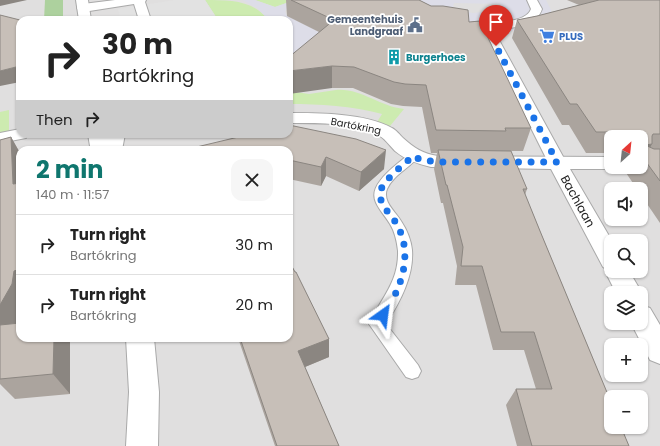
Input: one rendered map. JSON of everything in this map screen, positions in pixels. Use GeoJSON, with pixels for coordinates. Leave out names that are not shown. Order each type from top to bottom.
{"type":"FeatureCollection","features":[{"type":"Feature","properties":{"kind":"street"},"geometry":{"type":"LineString","coordinates":[[84,16],[83,4],[139,0],[144,16]]}},
{"type":"Feature","properties":{"kind":"street"},"geometry":{"type":"LineString","coordinates":[[463,25],[486,27],[510,25],[527,20],[536,12],[533,2],[549,3]]}},
{"type":"Feature","properties":{"kind":"street","name":"Bachlaan"},"geometry":{"type":"LineString","coordinates":[[486,27],[604,248]]}},
{"type":"Feature","properties":{"kind":"street","name":"Bartókring"},"geometry":{"type":"LineString","coordinates":[[293,118],[337,121],[385,131],[413,156],[421,160],[438,162],[557,162]]}},
{"type":"Feature","properties":{"kind":"street"},"geometry":{"type":"LineString","coordinates":[[0,138],[16,135]]}},
{"type":"Feature","properties":{"kind":"street","name":"Bachlaan"},"geometry":{"type":"LineString","coordinates":[[557,162],[604,163]]}},
{"type":"Feature","properties":{"kind":"street"},"geometry":{"type":"LineString","coordinates":[[648,329],[660,351]]}},
{"type":"Feature","properties":{"kind":"street"},"geometry":{"type":"LineString","coordinates":[[140,342],[144,408],[142,446]]}},
{"type":"Feature","properties":{"kind":"lane"},"geometry":{"type":"LineString","coordinates":[[412,372],[377,324],[390,305],[401,282],[405,262],[404,243],[397,225],[381,202],[380,194],[383,184],[413,156]]}},
{"type":"Feature","properties":{"kind":"shaded area"},"geometry":{"type":"Polygon","coordinates":[[[0,0],[660,0],[660,446],[0,446],[0,0]]]}},
{"type":"Feature","properties":{"kind":"shaded area"},"geometry":{"type":"Polygon","coordinates":[[[175,0],[205,0],[215,16],[120,16],[118,9],[175,0]]]}},
{"type":"Feature","properties":{"kind":"shaded area"},"geometry":{"type":"Polygon","coordinates":[[[242,0],[255,0],[275,7],[289,2],[288,9],[285,11],[287,16],[265,16],[257,8],[242,0]]]}},
{"type":"Feature","properties":{"kind":"shaded area"},"geometry":{"type":"Polygon","coordinates":[[[399,0],[546,0],[551,10],[551,14],[525,30],[489,33],[399,0]],[[454,3],[453,6],[457,10],[473,13],[498,10],[503,7],[500,4],[454,3]]]}},
{"type":"Feature","properties":{"kind":"shaded area"},"geometry":{"type":"Polygon","coordinates":[[[293,19],[321,33],[293,73],[293,19]]]}},
{"type":"Feature","properties":{"kind":"green space"},"geometry":{"type":"Polygon","coordinates":[[[45,0],[63,0],[63,16],[44,16],[45,0]]]}},
{"type":"Feature","properties":{"kind":"green space"},"geometry":{"type":"Polygon","coordinates":[[[205,0],[240,2],[256,8],[265,16],[215,16],[205,0]]]}},
{"type":"Feature","properties":{"kind":"green space"},"geometry":{"type":"Polygon","coordinates":[[[255,0],[288,0],[287,3],[275,7],[255,0]]]}},
{"type":"Feature","properties":{"kind":"green space"},"geometry":{"type":"Polygon","coordinates":[[[345,90],[395,108],[404,109],[390,126],[377,122],[382,114],[371,111],[336,106],[293,104],[293,92],[309,94],[345,90]]]}},
{"type":"Feature","properties":{"kind":"green space"},"geometry":{"type":"Polygon","coordinates":[[[9,110],[9,131],[0,133],[0,112],[9,110]]]}},
{"type":"Feature","properties":{"kind":"building","name":"Burgerhoes"},"geometry":{"type":"Polygon","coordinates":[[[291,0],[419,0],[431,6],[443,6],[468,10],[469,22],[480,21],[531,128],[505,128],[506,131],[436,130],[426,85],[394,82],[354,67],[332,66],[293,71],[293,54],[334,20],[291,0]]]}},
{"type":"Feature","properties":{"kind":"building"},"geometry":{"type":"Polygon","coordinates":[[[599,0],[660,0],[660,134],[653,134],[652,144],[648,145],[648,130],[604,130],[604,132],[596,132],[577,104],[570,104],[517,20],[599,0]]]}},
{"type":"Feature","properties":{"kind":"building"},"geometry":{"type":"Polygon","coordinates":[[[0,15],[16,19],[16,67],[0,71],[0,15]]]}},
{"type":"Feature","properties":{"kind":"building"},"geometry":{"type":"Polygon","coordinates":[[[293,126],[356,139],[386,150],[361,172],[326,157],[321,167],[293,161],[293,146],[201,146],[234,138],[293,138],[293,126]]]}},
{"type":"Feature","properties":{"kind":"building"},"geometry":{"type":"Polygon","coordinates":[[[11,137],[13,184],[16,184],[16,270],[14,271],[12,284],[0,305],[0,140],[11,137]]]}},
{"type":"Feature","properties":{"kind":"building"},"geometry":{"type":"Polygon","coordinates":[[[648,146],[654,149],[660,149],[660,181],[648,165],[648,146]]]}},
{"type":"Feature","properties":{"kind":"building"},"geometry":{"type":"Polygon","coordinates":[[[438,150],[511,151],[527,189],[523,189],[606,390],[604,390],[604,434],[624,434],[629,446],[532,446],[516,389],[552,389],[534,332],[501,332],[482,266],[461,266],[463,247],[438,150]]]}},
{"type":"Feature","properties":{"kind":"building"},"geometry":{"type":"Polygon","coordinates":[[[293,268],[329,339],[298,351],[339,446],[277,446],[241,342],[293,342],[293,268]]]}},
{"type":"Feature","properties":{"kind":"building"},"geometry":{"type":"Polygon","coordinates":[[[16,323],[16,342],[54,342],[53,374],[0,379],[0,325],[16,323]]]}},
{"type":"Feature","properties":{"kind":"place","name":"Gemeentehuis Landgraaf"},"geometry":{"type":"Point","coordinates":[415,25]}},
{"type":"Feature","properties":{"kind":"place","name":"PLUS"},"geometry":{"type":"Point","coordinates":[547,36]}},
{"type":"Feature","properties":{"kind":"place","name":"Burgerhoes"},"geometry":{"type":"Point","coordinates":[394,57]}},
{"type":"Feature","properties":{"kind":"route"},"geometry":{"type":"LineString","coordinates":[[383,315],[390,305],[401,282],[405,262],[404,243],[397,225],[381,202],[380,194],[383,184],[413,156],[421,160],[438,162],[557,162],[496,46]]}}]}
